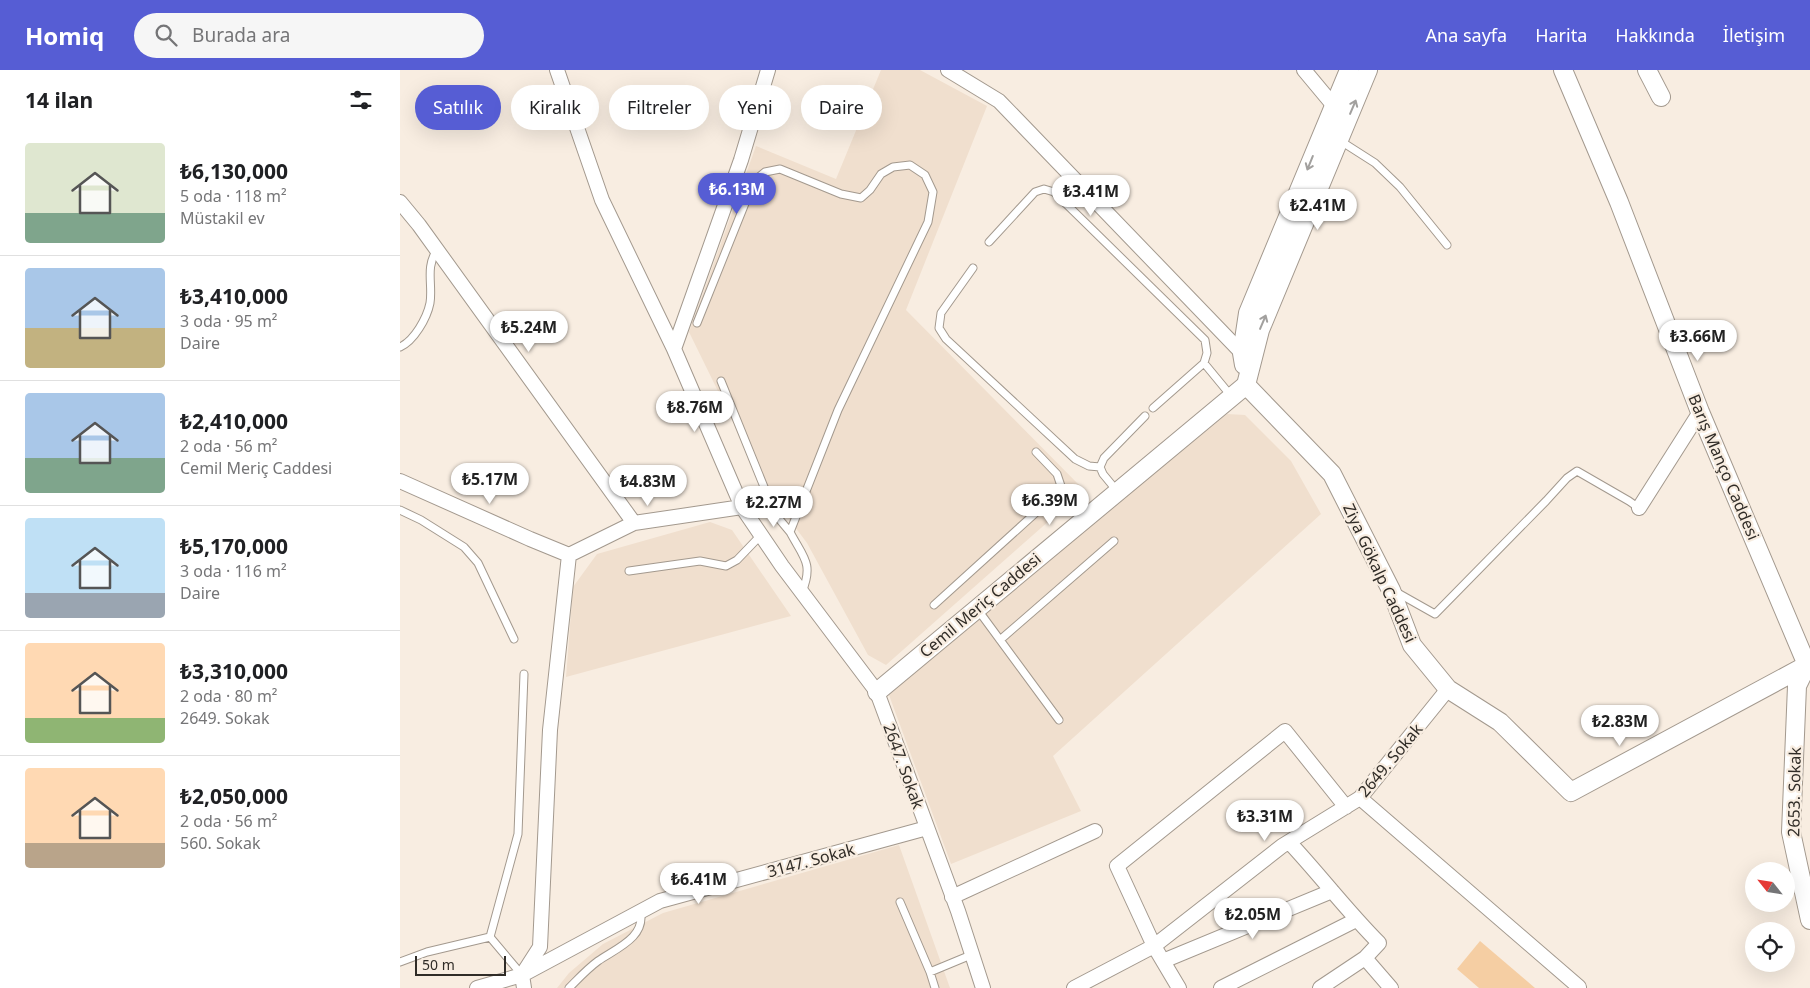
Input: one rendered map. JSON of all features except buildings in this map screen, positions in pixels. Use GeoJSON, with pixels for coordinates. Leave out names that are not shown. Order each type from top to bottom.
{"type":"FeatureCollection","features":[{"type":"Feature","properties":{"kind":"street"},"geometry":{"type":"LineString","coordinates":[[400,481],[530,539],[569,554],[634,524],[742,507],[674,349],[602,200],[557,70]]}},
{"type":"Feature","properties":{"kind":"street"},"geometry":{"type":"LineString","coordinates":[[674,349],[742,160],[768,70]]}},
{"type":"Feature","properties":{"kind":"street"},"geometry":{"type":"LineString","coordinates":[[948,70],[999,101],[1242,353]]}},
{"type":"Feature","properties":{"kind":"street"},"geometry":{"type":"LineString","coordinates":[[1304,70],[1334,106]]}},
{"type":"Feature","properties":{"kind":"street"},"geometry":{"type":"LineString","coordinates":[[1246,386],[1242,353],[1248,313],[1349,70]]}},
{"type":"Feature","properties":{"kind":"street"},"geometry":{"type":"LineString","coordinates":[[1246,386],[1260,330],[1368,70]]}},
{"type":"Feature","properties":{"kind":"street","name":"Barış Manço Caddesi"},"geometry":{"type":"LineString","coordinates":[[1563,70],[1619,202],[1700,412],[1809,667]]}},
{"type":"Feature","properties":{"kind":"street"},"geometry":{"type":"LineString","coordinates":[[1648,70],[1661,97]]}},
{"type":"Feature","properties":{"kind":"street"},"geometry":{"type":"LineString","coordinates":[[400,202],[437,250],[634,524]]}},
{"type":"Feature","properties":{"kind":"street","name":"Cemil Meriç Caddesi"},"geometry":{"type":"LineString","coordinates":[[876,692],[1246,386]]}},
{"type":"Feature","properties":{"kind":"street","name":"Ziya Gökalp Caddesi"},"geometry":{"type":"LineString","coordinates":[[1246,386],[1332,474],[1391,590],[1412,645],[1448,688],[1500,722],[1571,792],[1809,667]]}},
{"type":"Feature","properties":{"kind":"street"},"geometry":{"type":"LineString","coordinates":[[1639,508],[1700,412]]}},
{"type":"Feature","properties":{"kind":"street","name":"2647. Sokak"},"geometry":{"type":"LineString","coordinates":[[742,507],[782,566],[876,692],[952,897],[983,988]]}},
{"type":"Feature","properties":{"kind":"street"},"geometry":{"type":"LineString","coordinates":[[523,982],[540,947],[550,730],[569,554]]}},
{"type":"Feature","properties":{"kind":"street","name":"2653. Sokak"},"geometry":{"type":"LineString","coordinates":[[1809,667],[1797,686],[1791,832],[1810,920]]}},
{"type":"Feature","properties":{"kind":"street","name":"2649. Sokak"},"geometry":{"type":"LineString","coordinates":[[1074,988],[1154,946],[1289,842],[1360,798],[1448,688]]}},
{"type":"Feature","properties":{"kind":"street"},"geometry":{"type":"LineString","coordinates":[[1179,988],[1154,946],[1117,866],[1285,731],[1346,807]]}},
{"type":"Feature","properties":{"kind":"street"},"geometry":{"type":"LineString","coordinates":[[1360,798],[1578,988]]}},
{"type":"Feature","properties":{"kind":"street","name":"3147. Sokak"},"geometry":{"type":"LineString","coordinates":[[476,988],[523,982],[660,901],[927,828]]}},
{"type":"Feature","properties":{"kind":"street"},"geometry":{"type":"LineString","coordinates":[[952,897],[1095,831]]}},
{"type":"Feature","properties":{"kind":"street"},"geometry":{"type":"LineString","coordinates":[[1289,842],[1316,870],[1356,920],[1379,943],[1365,958],[1320,988]]}},
{"type":"Feature","properties":{"kind":"street"},"geometry":{"type":"LineString","coordinates":[[1163,961],[1332,891]]}},
{"type":"Feature","properties":{"kind":"street"},"geometry":{"type":"LineString","coordinates":[[1221,988],[1356,920]]}},
{"type":"Feature","properties":{"kind":"street"},"geometry":{"type":"LineString","coordinates":[[1365,958],[1391,988]]}},
{"type":"Feature","properties":{"kind":"lane"},"geometry":{"type":"LineString","coordinates":[[1339,140],[1375,162],[1400,187],[1447,246]]}},
{"type":"Feature","properties":{"kind":"lane"},"geometry":{"type":"LineString","coordinates":[[697,323],[754,181],[765,172],[780,169],[841,194],[861,198],[870,190],[881,174],[893,167],[910,165],[925,175],[933,192],[928,222],[838,410],[790,532]]}},
{"type":"Feature","properties":{"kind":"lane"},"geometry":{"type":"LineString","coordinates":[[989,242],[1035,192],[1044,189],[1054,192],[1206,340],[1207,353],[1204,363],[1152,408]]}},
{"type":"Feature","properties":{"kind":"lane"},"geometry":{"type":"LineString","coordinates":[[400,347],[419,331],[430,304],[431,259],[437,250]]}},
{"type":"Feature","properties":{"kind":"lane"},"geometry":{"type":"LineString","coordinates":[[973,268],[941,313],[939,328],[946,339],[1074,459],[1089,466],[1100,467]]}},
{"type":"Feature","properties":{"kind":"lane"},"geometry":{"type":"LineString","coordinates":[[1204,363],[1232,397]]}},
{"type":"Feature","properties":{"kind":"lane"},"geometry":{"type":"LineString","coordinates":[[721,381],[775,514],[790,532],[804,555],[808,569],[802,593]]}},
{"type":"Feature","properties":{"kind":"lane"},"geometry":{"type":"LineString","coordinates":[[1117,492],[1100,467],[1104,458],[1145,416]]}},
{"type":"Feature","properties":{"kind":"lane"},"geometry":{"type":"LineString","coordinates":[[1036,452],[1057,474],[1062,489],[1084,519]]}},
{"type":"Feature","properties":{"kind":"lane"},"geometry":{"type":"LineString","coordinates":[[1391,590],[1435,614],[1567,478],[1577,471],[1629,500],[1639,508]]}},
{"type":"Feature","properties":{"kind":"lane"},"geometry":{"type":"LineString","coordinates":[[934,605],[1062,489]]}},
{"type":"Feature","properties":{"kind":"lane"},"geometry":{"type":"LineString","coordinates":[[400,510],[421,520],[464,547],[478,563],[514,639]]}},
{"type":"Feature","properties":{"kind":"lane"},"geometry":{"type":"LineString","coordinates":[[629,571],[700,561],[726,566],[737,560],[761,535]]}},
{"type":"Feature","properties":{"kind":"lane"},"geometry":{"type":"LineString","coordinates":[[1000,640],[1114,541]]}},
{"type":"Feature","properties":{"kind":"lane"},"geometry":{"type":"LineString","coordinates":[[977,608],[1059,720]]}},
{"type":"Feature","properties":{"kind":"lane"},"geometry":{"type":"LineString","coordinates":[[490,937],[518,834],[524,674]]}},
{"type":"Feature","properties":{"kind":"lane"},"geometry":{"type":"LineString","coordinates":[[900,902],[935,988]]}},
{"type":"Feature","properties":{"kind":"lane"},"geometry":{"type":"LineString","coordinates":[[569,988],[596,962],[628,942],[637,933],[642,919],[640,912]]}},
{"type":"Feature","properties":{"kind":"lane"},"geometry":{"type":"LineString","coordinates":[[490,937],[523,982]]}},
{"type":"Feature","properties":{"kind":"lane"},"geometry":{"type":"LineString","coordinates":[[400,962],[427,952],[490,937]]}},
{"type":"Feature","properties":{"kind":"lane"},"geometry":{"type":"LineString","coordinates":[[930,972],[972,954]]}},
{"type":"Feature","properties":{"kind":"shaded area"},"geometry":{"type":"Polygon","coordinates":[[[881,70],[920,70],[987,106],[906,310],[1084,490],[886,665],[868,655],[807,543],[765,487],[689,332],[756,146],[836,179],[856,130],[882,130],[882,85],[875,85],[881,70]]]}},
{"type":"Feature","properties":{"kind":"shaded area"},"geometry":{"type":"Polygon","coordinates":[[[1227,414],[1245,415],[1291,461],[1321,514],[1053,756],[1081,811],[951,864],[889,695],[969,624],[1227,414]]]}},
{"type":"Feature","properties":{"kind":"shaded area"},"geometry":{"type":"Polygon","coordinates":[[[710,522],[732,530],[791,616],[566,677],[573,587],[597,554],[710,522]]]}},
{"type":"Feature","properties":{"kind":"shaded area"},"geometry":{"type":"Polygon","coordinates":[[[899,845],[950,988],[557,988],[569,973],[603,944],[663,913],[899,845]]]}},
{"type":"Feature","properties":{"kind":"shaded area"},"geometry":{"type":"Polygon","coordinates":[[[1480,941],[1535,988],[1479,988],[1457,969],[1480,941]]]}}]}
